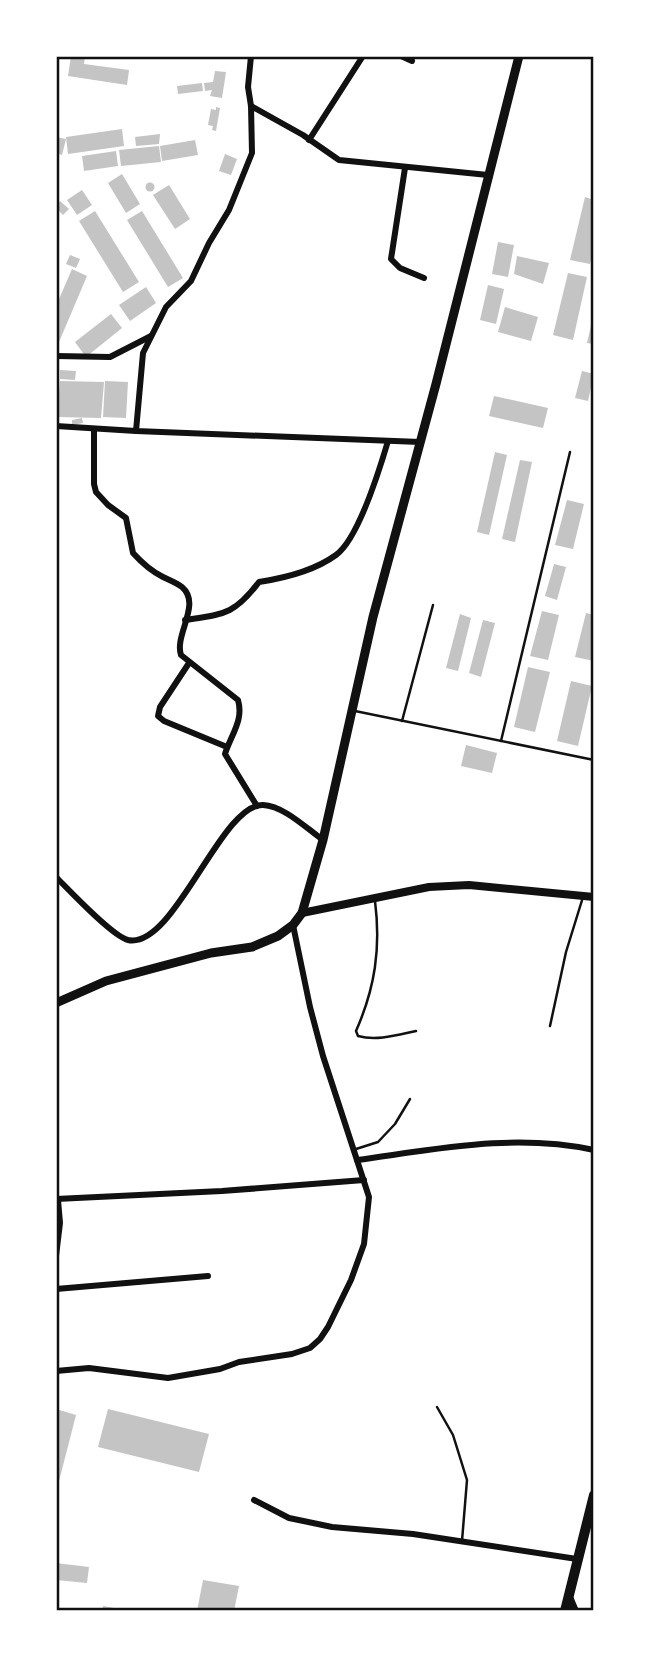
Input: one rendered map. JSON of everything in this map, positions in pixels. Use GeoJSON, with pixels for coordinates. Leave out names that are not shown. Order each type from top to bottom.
{"type":"FeatureCollection","features":[{"type":"Feature","properties":{"kind":"highway"},"geometry":{"type":"LineString","coordinates":[[565,1611],[594,1495]]}},
{"type":"Feature","properties":{"kind":"main road"},"geometry":{"type":"LineString","coordinates":[[56,1003],[107,981],[211,953],[252,947],[278,936],[293,925],[302,913],[323,840],[373,617],[519,56]]}},
{"type":"Feature","properties":{"kind":"main road"},"geometry":{"type":"LineString","coordinates":[[302,913],[429,887],[469,885],[594,897]]}},
{"type":"Feature","properties":{"kind":"main road"},"geometry":{"type":"LineString","coordinates":[[569,1597],[575,1611]]}},
{"type":"Feature","properties":{"kind":"street"},"geometry":{"type":"LineString","coordinates":[[136,431],[143,353],[166,307],[191,281],[242,180],[252,153],[248,87],[251,56]]}},
{"type":"Feature","properties":{"kind":"street"},"geometry":{"type":"LineString","coordinates":[[309,140],[363,56]]}},
{"type":"Feature","properties":{"kind":"street"},"geometry":{"type":"LineString","coordinates":[[401,56],[412,61]]}},
{"type":"Feature","properties":{"kind":"street"},"geometry":{"type":"LineString","coordinates":[[251,106],[339,160],[488,175]]}},
{"type":"Feature","properties":{"kind":"street"},"geometry":{"type":"LineString","coordinates":[[405,168],[391,259],[400,268],[424,278]]}},
{"type":"Feature","properties":{"kind":"street"},"geometry":{"type":"LineString","coordinates":[[56,356],[110,357],[151,336]]}},
{"type":"Feature","properties":{"kind":"street"},"geometry":{"type":"LineString","coordinates":[[56,426],[420,442]]}},
{"type":"Feature","properties":{"kind":"street"},"geometry":{"type":"LineString","coordinates":[[94,429],[96,492],[108,505],[126,517],[133,554],[159,575],[183,587],[190,604],[178,648],[181,655],[237,700],[241,711],[225,754],[257,806]]}},
{"type":"Feature","properties":{"kind":"street"},"geometry":{"type":"LineString","coordinates":[[185,620],[229,613],[246,599],[259,582],[284,578],[338,554],[361,514],[378,476],[388,441]]}},
{"type":"Feature","properties":{"kind":"street"},"geometry":{"type":"LineString","coordinates":[[189,663],[160,707],[158,716],[164,721],[227,747]]}},
{"type":"Feature","properties":{"kind":"street"},"geometry":{"type":"LineString","coordinates":[[56,877],[86,908],[120,936],[128,940],[140,939],[152,933],[169,916],[236,823],[257,806],[275,808],[323,840]]}},
{"type":"Feature","properties":{"kind":"street"},"geometry":{"type":"LineString","coordinates":[[56,1371],[89,1368],[168,1378],[220,1369],[239,1362],[292,1354],[310,1348],[328,1327],[351,1280],[364,1244],[369,1197],[319,1044],[293,925]]}},
{"type":"Feature","properties":{"kind":"street"},"geometry":{"type":"LineString","coordinates":[[357,1160],[478,1143],[559,1143],[594,1150]]}},
{"type":"Feature","properties":{"kind":"street"},"geometry":{"type":"LineString","coordinates":[[56,1256],[60,1223],[57,1199],[364,1180]]}},
{"type":"Feature","properties":{"kind":"street"},"geometry":{"type":"LineString","coordinates":[[56,1289],[208,1276]]}},
{"type":"Feature","properties":{"kind":"street"},"geometry":{"type":"LineString","coordinates":[[254,1500],[289,1518],[332,1527],[413,1534],[578,1559]]}},
{"type":"Feature","properties":{"kind":"lane"},"geometry":{"type":"LineString","coordinates":[[500,741],[570,452]]}},
{"type":"Feature","properties":{"kind":"lane"},"geometry":{"type":"LineString","coordinates":[[402,721],[433,605]]}},
{"type":"Feature","properties":{"kind":"lane"},"geometry":{"type":"LineString","coordinates":[[352,710],[594,760]]}},
{"type":"Feature","properties":{"kind":"lane"},"geometry":{"type":"LineString","coordinates":[[550,1026],[566,951],[584,896]]}},
{"type":"Feature","properties":{"kind":"lane"},"geometry":{"type":"LineString","coordinates":[[374,898],[379,942],[372,986],[356,1031],[358,1036],[383,1038],[416,1031]]}},
{"type":"Feature","properties":{"kind":"lane"},"geometry":{"type":"LineString","coordinates":[[353,1150],[378,1142],[395,1124],[410,1099]]}},
{"type":"Feature","properties":{"kind":"lane"},"geometry":{"type":"LineString","coordinates":[[437,1407],[453,1435],[467,1479],[462,1542]]}},
{"type":"Feature","properties":{"kind":"building"},"geometry":{"type":"Polygon","coordinates":[[[71,56],[85,56],[84,64],[129,70],[127,85],[68,76],[71,56]]]}},
{"type":"Feature","properties":{"kind":"building"},"geometry":{"type":"Polygon","coordinates":[[[215,71],[226,72],[222,98],[210,96],[212,90],[205,91],[204,83],[213,82],[215,71]]]}},
{"type":"Feature","properties":{"kind":"building"},"geometry":{"type":"Polygon","coordinates":[[[202,83],[203,91],[178,94],[177,86],[202,83]]]}},
{"type":"Feature","properties":{"kind":"building"},"geometry":{"type":"Polygon","coordinates":[[[216,107],[220,108],[216,131],[212,130],[213,126],[208,125],[211,109],[216,110],[216,107]]]}},
{"type":"Feature","properties":{"kind":"building"},"geometry":{"type":"Polygon","coordinates":[[[122,129],[124,146],[68,154],[66,137],[122,129]]]}},
{"type":"Feature","properties":{"kind":"building"},"geometry":{"type":"Polygon","coordinates":[[[160,134],[159,144],[136,146],[135,137],[160,134]]]}},
{"type":"Feature","properties":{"kind":"building"},"geometry":{"type":"Polygon","coordinates":[[[56,137],[66,139],[62,155],[56,153],[56,137]]]}},
{"type":"Feature","properties":{"kind":"building"},"geometry":{"type":"Polygon","coordinates":[[[195,140],[198,155],[162,161],[160,146],[195,140]]]}},
{"type":"Feature","properties":{"kind":"building"},"geometry":{"type":"Polygon","coordinates":[[[159,146],[161,162],[121,166],[119,150],[159,146]]]}},
{"type":"Feature","properties":{"kind":"building"},"geometry":{"type":"Polygon","coordinates":[[[116,151],[118,166],[84,171],[82,156],[116,151]]]}},
{"type":"Feature","properties":{"kind":"building"},"geometry":{"type":"Polygon","coordinates":[[[225,154],[237,159],[231,175],[219,171],[225,154]]]}},
{"type":"Feature","properties":{"kind":"building"},"geometry":{"type":"Polygon","coordinates":[[[122,174],[140,204],[126,213],[108,183],[122,174]]]}},
{"type":"Feature","properties":{"kind":"building"},"geometry":{"type":"Polygon","coordinates":[[[150,182],[155,187],[150,192],[145,187],[150,182]]]}},
{"type":"Feature","properties":{"kind":"building"},"geometry":{"type":"Polygon","coordinates":[[[169,185],[190,219],[175,229],[153,195],[169,185]]]}},
{"type":"Feature","properties":{"kind":"building"},"geometry":{"type":"Polygon","coordinates":[[[82,190],[92,205],[77,215],[67,200],[82,190]]]}},
{"type":"Feature","properties":{"kind":"building"},"geometry":{"type":"Polygon","coordinates":[[[585,197],[594,200],[594,247],[590,264],[570,260],[585,197]]]}},
{"type":"Feature","properties":{"kind":"building"},"geometry":{"type":"Polygon","coordinates":[[[60,201],[69,209],[63,215],[56,208],[60,201]]]}},
{"type":"Feature","properties":{"kind":"building"},"geometry":{"type":"Polygon","coordinates":[[[95,211],[139,282],[123,292],[79,221],[95,211]]]}},
{"type":"Feature","properties":{"kind":"building"},"geometry":{"type":"Polygon","coordinates":[[[142,211],[183,278],[168,287],[127,220],[142,211]]]}},
{"type":"Feature","properties":{"kind":"building"},"geometry":{"type":"Polygon","coordinates":[[[498,242],[514,245],[508,277],[492,274],[498,242]]]}},
{"type":"Feature","properties":{"kind":"building"},"geometry":{"type":"Polygon","coordinates":[[[70,255],[80,259],[76,268],[66,264],[70,255]]]}},
{"type":"Feature","properties":{"kind":"building"},"geometry":{"type":"Polygon","coordinates":[[[517,256],[549,263],[543,284],[514,274],[517,256]]]}},
{"type":"Feature","properties":{"kind":"building"},"geometry":{"type":"Polygon","coordinates":[[[72,269],[87,276],[56,349],[56,306],[72,269]]]}},
{"type":"Feature","properties":{"kind":"building"},"geometry":{"type":"Polygon","coordinates":[[[568,273],[587,277],[573,340],[553,335],[568,273]]]}},
{"type":"Feature","properties":{"kind":"building"},"geometry":{"type":"Polygon","coordinates":[[[488,285],[504,289],[496,324],[480,320],[488,285]]]}},
{"type":"Feature","properties":{"kind":"building"},"geometry":{"type":"Polygon","coordinates":[[[146,287],[156,303],[130,321],[119,305],[146,287]]]}},
{"type":"Feature","properties":{"kind":"building"},"geometry":{"type":"Polygon","coordinates":[[[505,307],[538,317],[531,341],[498,332],[505,307]]]}},
{"type":"Feature","properties":{"kind":"building"},"geometry":{"type":"Polygon","coordinates":[[[111,314],[122,328],[86,357],[75,342],[111,314]]]}},
{"type":"Feature","properties":{"kind":"building"},"geometry":{"type":"Polygon","coordinates":[[[594,317],[594,344],[587,343],[594,317]]]}},
{"type":"Feature","properties":{"kind":"building"},"geometry":{"type":"Polygon","coordinates":[[[60,370],[76,371],[75,380],[60,379],[60,370]]]}},
{"type":"Feature","properties":{"kind":"building"},"geometry":{"type":"Polygon","coordinates":[[[582,371],[594,374],[588,401],[575,398],[582,371]]]}},
{"type":"Feature","properties":{"kind":"building"},"geometry":{"type":"Polygon","coordinates":[[[60,381],[104,382],[101,418],[57,417],[60,381]]]}},
{"type":"Feature","properties":{"kind":"building"},"geometry":{"type":"Polygon","coordinates":[[[105,381],[128,382],[126,418],[103,417],[105,381]]]}},
{"type":"Feature","properties":{"kind":"building"},"geometry":{"type":"Polygon","coordinates":[[[494,396],[548,408],[543,428],[489,416],[494,396]]]}},
{"type":"Feature","properties":{"kind":"building"},"geometry":{"type":"Polygon","coordinates":[[[82,418],[83,423],[72,425],[72,420],[82,418]]]}},
{"type":"Feature","properties":{"kind":"building"},"geometry":{"type":"Polygon","coordinates":[[[495,452],[507,455],[489,535],[477,532],[495,452]]]}},
{"type":"Feature","properties":{"kind":"building"},"geometry":{"type":"Polygon","coordinates":[[[520,460],[532,462],[515,542],[502,539],[520,460]]]}},
{"type":"Feature","properties":{"kind":"building"},"geometry":{"type":"Polygon","coordinates":[[[567,500],[584,504],[573,549],[555,545],[567,500]]]}},
{"type":"Feature","properties":{"kind":"building"},"geometry":{"type":"Polygon","coordinates":[[[554,564],[566,567],[557,600],[545,596],[554,564]]]}},
{"type":"Feature","properties":{"kind":"building"},"geometry":{"type":"Polygon","coordinates":[[[542,611],[559,615],[548,660],[530,656],[542,611]]]}},
{"type":"Feature","properties":{"kind":"building"},"geometry":{"type":"Polygon","coordinates":[[[586,613],[594,615],[594,661],[575,657],[586,613]]]}},
{"type":"Feature","properties":{"kind":"building"},"geometry":{"type":"Polygon","coordinates":[[[460,614],[471,618],[458,671],[446,668],[460,614]]]}},
{"type":"Feature","properties":{"kind":"building"},"geometry":{"type":"Polygon","coordinates":[[[483,620],[495,623],[481,677],[469,673],[483,620]]]}},
{"type":"Feature","properties":{"kind":"building"},"geometry":{"type":"Polygon","coordinates":[[[528,667],[550,672],[535,732],[514,727],[528,667]]]}},
{"type":"Feature","properties":{"kind":"building"},"geometry":{"type":"Polygon","coordinates":[[[571,681],[592,686],[578,746],[557,741],[571,681]]]}},
{"type":"Feature","properties":{"kind":"building"},"geometry":{"type":"Polygon","coordinates":[[[466,745],[497,753],[492,773],[461,766],[466,745]]]}},
{"type":"Feature","properties":{"kind":"building"},"geometry":{"type":"Polygon","coordinates":[[[56,1409],[76,1415],[57,1489],[56,1489],[56,1409]]]}},
{"type":"Feature","properties":{"kind":"building"},"geometry":{"type":"Polygon","coordinates":[[[108,1409],[209,1434],[199,1472],[98,1447],[108,1409]]]}},
{"type":"Feature","properties":{"kind":"building"},"geometry":{"type":"Polygon","coordinates":[[[56,1563],[89,1567],[87,1583],[56,1580],[56,1563]]]}},
{"type":"Feature","properties":{"kind":"building"},"geometry":{"type":"Polygon","coordinates":[[[203,1580],[239,1586],[234,1611],[197,1611],[203,1580]]]}},
{"type":"Feature","properties":{"kind":"building"},"geometry":{"type":"Polygon","coordinates":[[[103,1606],[120,1609],[120,1611],[102,1611],[103,1606]]]}}]}
